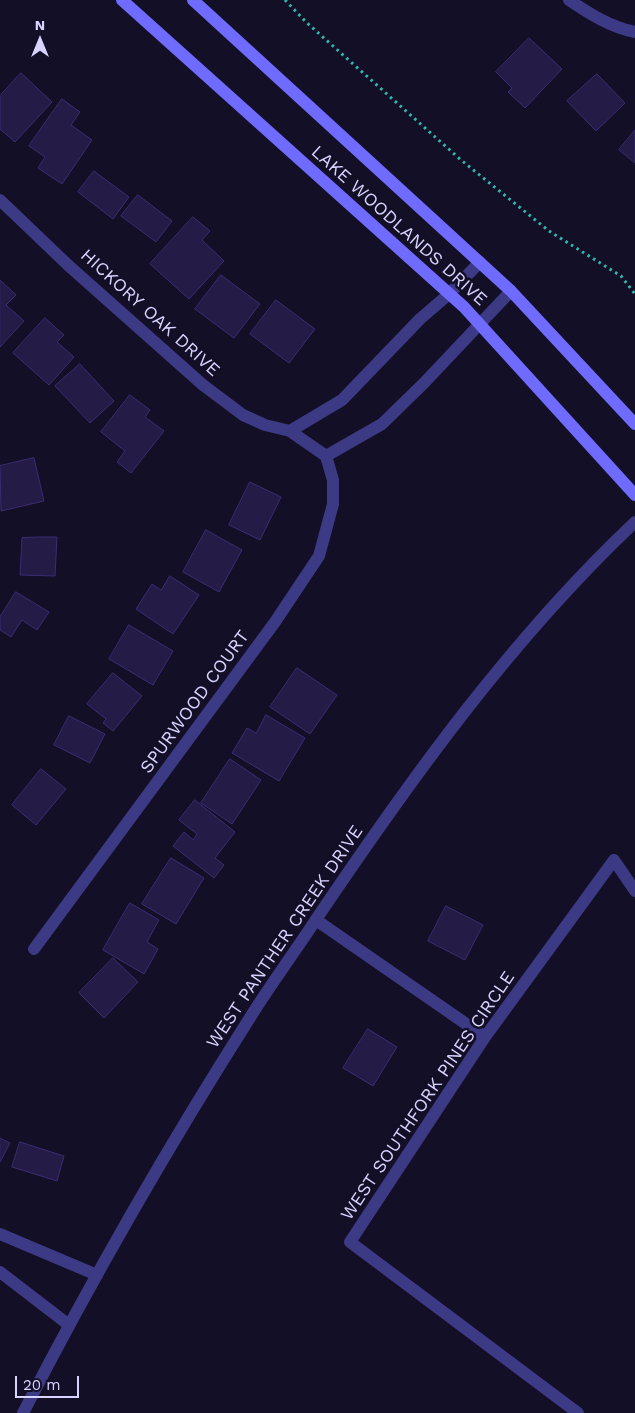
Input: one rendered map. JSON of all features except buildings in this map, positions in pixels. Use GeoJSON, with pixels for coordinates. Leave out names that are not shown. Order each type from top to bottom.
{"type":"FeatureCollection","features":[{"type":"Feature","properties":{"kind":"main road","name":"LAKE WOODLANDS DRIVE"},"geometry":{"type":"LineString","coordinates":[[122,0],[480,323],[635,495]]}},
{"type":"Feature","properties":{"kind":"main road","name":"LAKE WOODLANDS DRIVE"},"geometry":{"type":"LineString","coordinates":[[193,0],[511,290],[635,424]]}},
{"type":"Feature","properties":{"kind":"street"},"geometry":{"type":"LineString","coordinates":[[569,0],[597,18],[621,29],[635,32]]}},
{"type":"Feature","properties":{"kind":"street","name":"HICKORY OAK DRIVE"},"geometry":{"type":"LineString","coordinates":[[0,200],[70,266],[203,385],[243,415],[265,425],[290,431],[326,456]]}},
{"type":"Feature","properties":{"kind":"street"},"geometry":{"type":"LineString","coordinates":[[290,431],[342,400],[420,319],[449,294],[480,262]]}},
{"type":"Feature","properties":{"kind":"street"},"geometry":{"type":"LineString","coordinates":[[326,456],[382,424],[424,383],[511,290]]}},
{"type":"Feature","properties":{"kind":"street","name":"SPURWOOD COURT"},"geometry":{"type":"LineString","coordinates":[[34,949],[275,622],[319,556],[333,504],[332,480],[326,456]]}},
{"type":"Feature","properties":{"kind":"street","name":"WEST PANTHER CREEK DRIVE"},"geometry":{"type":"LineString","coordinates":[[23,1413],[97,1275],[203,1092],[360,852],[496,672],[545,612],[635,522]]}},
{"type":"Feature","properties":{"kind":"street","name":"WEST SOUTHFORK PINES CIRCLE"},"geometry":{"type":"LineString","coordinates":[[578,1413],[350,1242],[485,1037],[614,860],[635,891]]}},
{"type":"Feature","properties":{"kind":"street"},"geometry":{"type":"LineString","coordinates":[[316,920],[485,1037]]}},
{"type":"Feature","properties":{"kind":"street"},"geometry":{"type":"LineString","coordinates":[[0,1234],[97,1275]]}},
{"type":"Feature","properties":{"kind":"street"},"geometry":{"type":"LineString","coordinates":[[0,1272],[69,1325]]}},
{"type":"Feature","properties":{"kind":"path"},"geometry":{"type":"LineString","coordinates":[[285,0],[306,22],[461,160],[549,231],[621,276],[635,294]]}}]}
